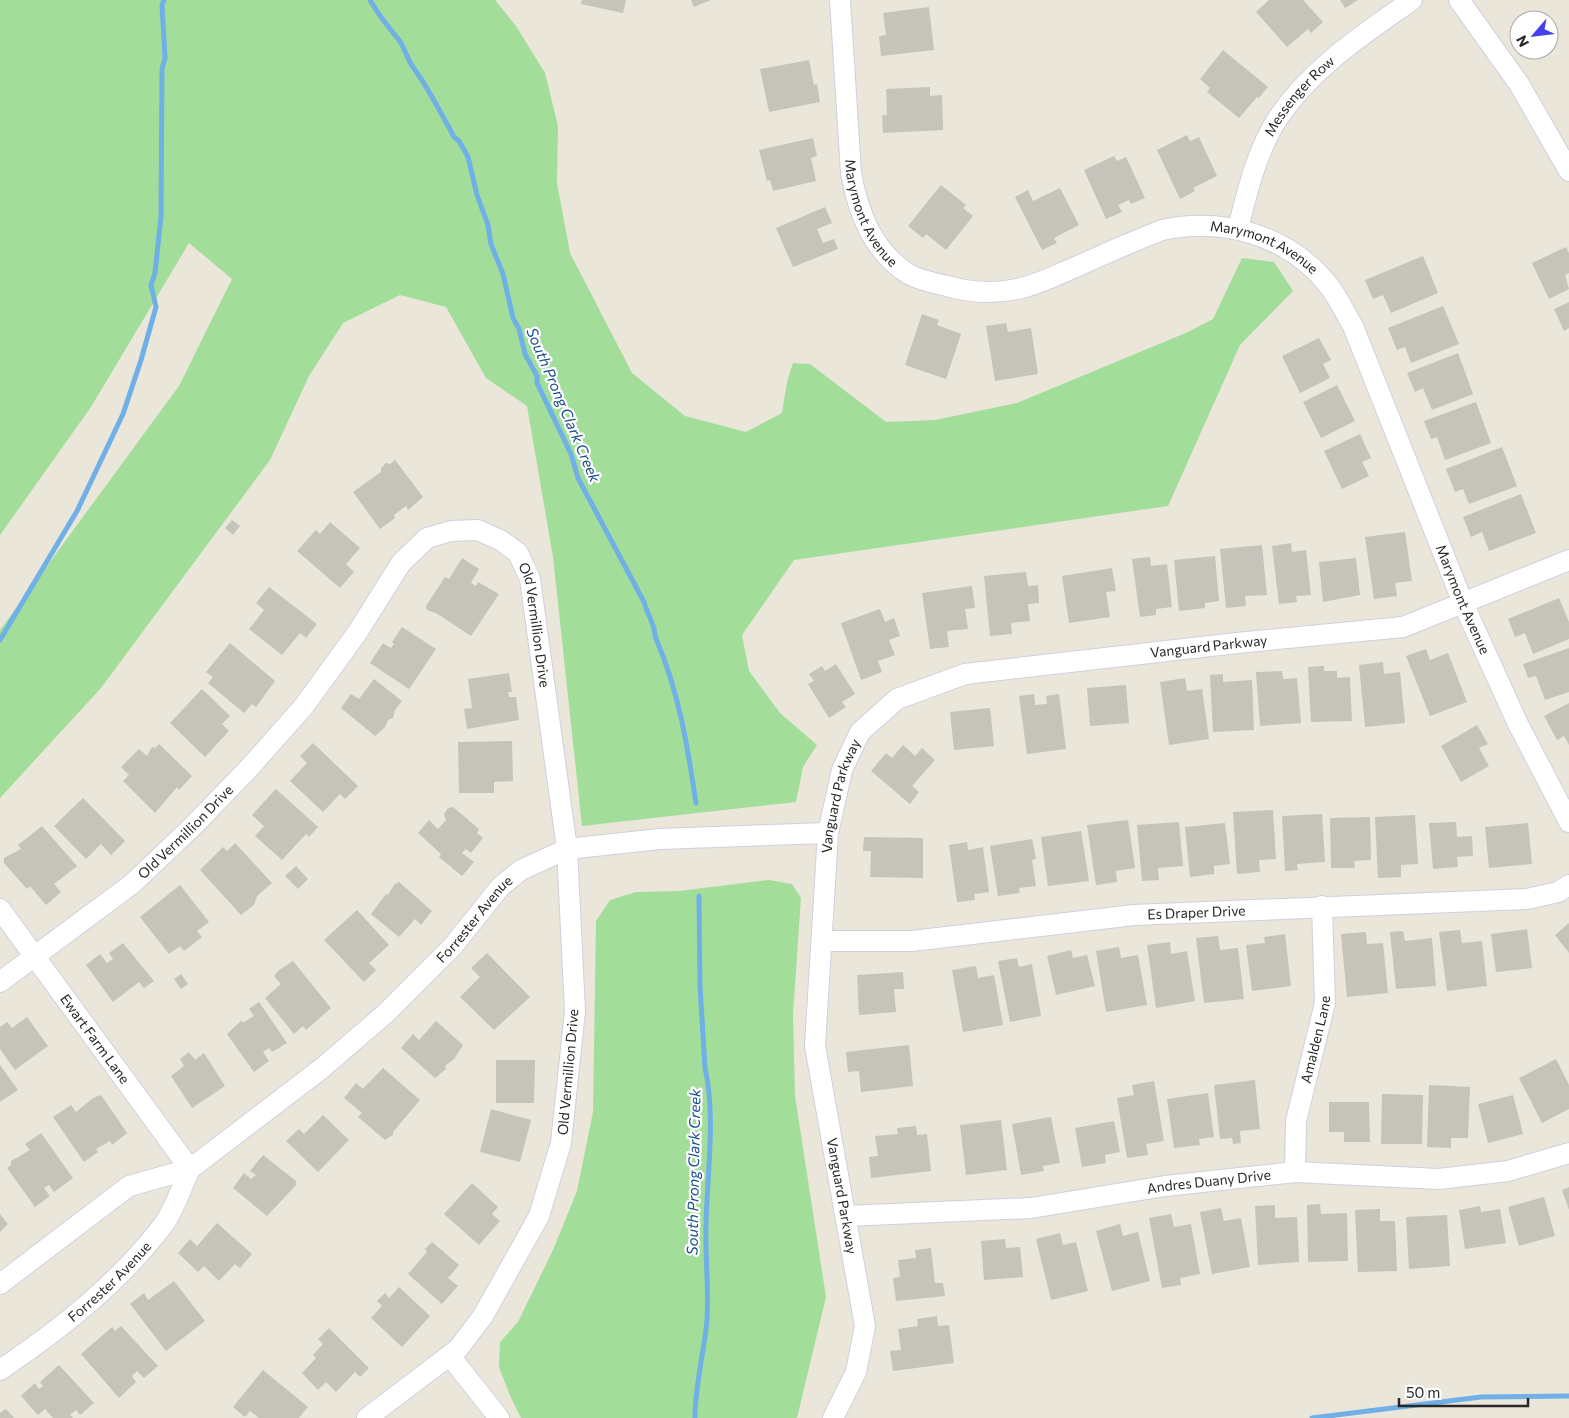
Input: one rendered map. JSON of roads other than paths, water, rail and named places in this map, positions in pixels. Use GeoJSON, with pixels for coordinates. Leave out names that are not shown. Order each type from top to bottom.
{"type":"FeatureCollection","features":[{"type":"Feature","properties":{"kind":"street","name":"Marymont Avenue"},"geometry":{"type":"LineString","coordinates":[[840,0],[851,173],[856,197],[864,221],[876,241],[892,261],[908,274],[954,288],[982,292],[1003,292],[1047,279],[1162,230],[1202,226],[1238,229],[1274,242],[1308,265],[1328,286],[1341,303],[1352,326],[1463,603],[1518,724],[1569,822]]}},
{"type":"Feature","properties":{"kind":"street","name":"Messenger Row"},"geometry":{"type":"LineString","coordinates":[[1238,229],[1245,198],[1260,155],[1278,118],[1310,79],[1352,43],[1412,0]]}},
{"type":"Feature","properties":{"kind":"street"},"geometry":{"type":"LineString","coordinates":[[1459,0],[1564,148],[1569,171]]}},
{"type":"Feature","properties":{"kind":"street","name":"Old Vermillion Drive"},"geometry":{"type":"LineString","coordinates":[[0,982],[132,884],[192,827],[250,767],[304,706],[358,633],[401,563],[427,538],[451,531],[478,530],[502,541],[518,553],[530,579],[567,849],[575,1011],[561,1143],[539,1216],[483,1316],[458,1349],[367,1418]]}},
{"type":"Feature","properties":{"kind":"street"},"geometry":{"type":"LineString","coordinates":[[1463,603],[1569,560]]}},
{"type":"Feature","properties":{"kind":"street","name":"Vanguard Parkway"},"geometry":{"type":"LineString","coordinates":[[833,1418],[856,1372],[865,1326],[815,1046],[823,941],[828,833],[842,770],[860,732],[897,699],[965,674],[1237,643],[1403,627],[1463,603]]}},
{"type":"Feature","properties":{"kind":"street","name":"Forrester Avenue"},"geometry":{"type":"LineString","coordinates":[[0,1284],[129,1186],[190,1169],[321,1070],[385,1014],[453,946],[501,886],[521,870],[567,849],[660,839],[828,833]]}},
{"type":"Feature","properties":{"kind":"street","name":"Es Draper Drive"},"geometry":{"type":"LineString","coordinates":[[823,941],[912,941],[1134,915],[1528,899],[1558,892],[1569,885]]}},
{"type":"Feature","properties":{"kind":"street","name":"Amalden Lane"},"geometry":{"type":"LineString","coordinates":[[1295,1172],[1296,1121],[1325,1003],[1322,906]]}},
{"type":"Feature","properties":{"kind":"street","name":"Ewart Farm Lane"},"geometry":{"type":"LineString","coordinates":[[0,909],[190,1169]]}},
{"type":"Feature","properties":{"kind":"street","name":"Andres Duany Drive"},"geometry":{"type":"LineString","coordinates":[[846,1216],[1031,1208],[1165,1186],[1295,1172],[1439,1180],[1508,1171],[1569,1153]]}},
{"type":"Feature","properties":{"kind":"street","name":"Forrester Avenue"},"geometry":{"type":"LineString","coordinates":[[0,1370],[49,1336],[109,1286],[165,1222],[190,1169]]}},
{"type":"Feature","properties":{"kind":"street"},"geometry":{"type":"LineString","coordinates":[[450,1356],[499,1418]]}},
{"type":"Feature","properties":{"kind":"waterway"},"geometry":{"type":"LineString","coordinates":[[0,640],[77,511],[123,414],[156,307],[151,285],[155,273],[161,216],[162,69],[165,58],[162,5],[164,0]]}},
{"type":"Feature","properties":{"kind":"waterway","name":"South Prong Clark Creek"},"geometry":{"type":"LineString","coordinates":[[370,0],[401,43],[411,64],[430,92],[454,137],[459,141],[468,157],[477,195],[488,225],[491,244],[503,274],[513,318],[519,329],[525,354],[537,376],[537,383],[571,454],[578,478],[644,602],[652,623],[681,718],[696,803]]}},
{"type":"Feature","properties":{"kind":"waterway","name":"South Prong Clark Creek"},"geometry":{"type":"LineString","coordinates":[[695,1418],[696,1393],[707,1320],[706,1224],[710,1146],[710,1105],[705,1068],[700,986],[699,896]]}},
{"type":"Feature","properties":{"kind":"waterway"},"geometry":{"type":"LineString","coordinates":[[1312,1418],[1481,1397],[1569,1396]]}}]}
